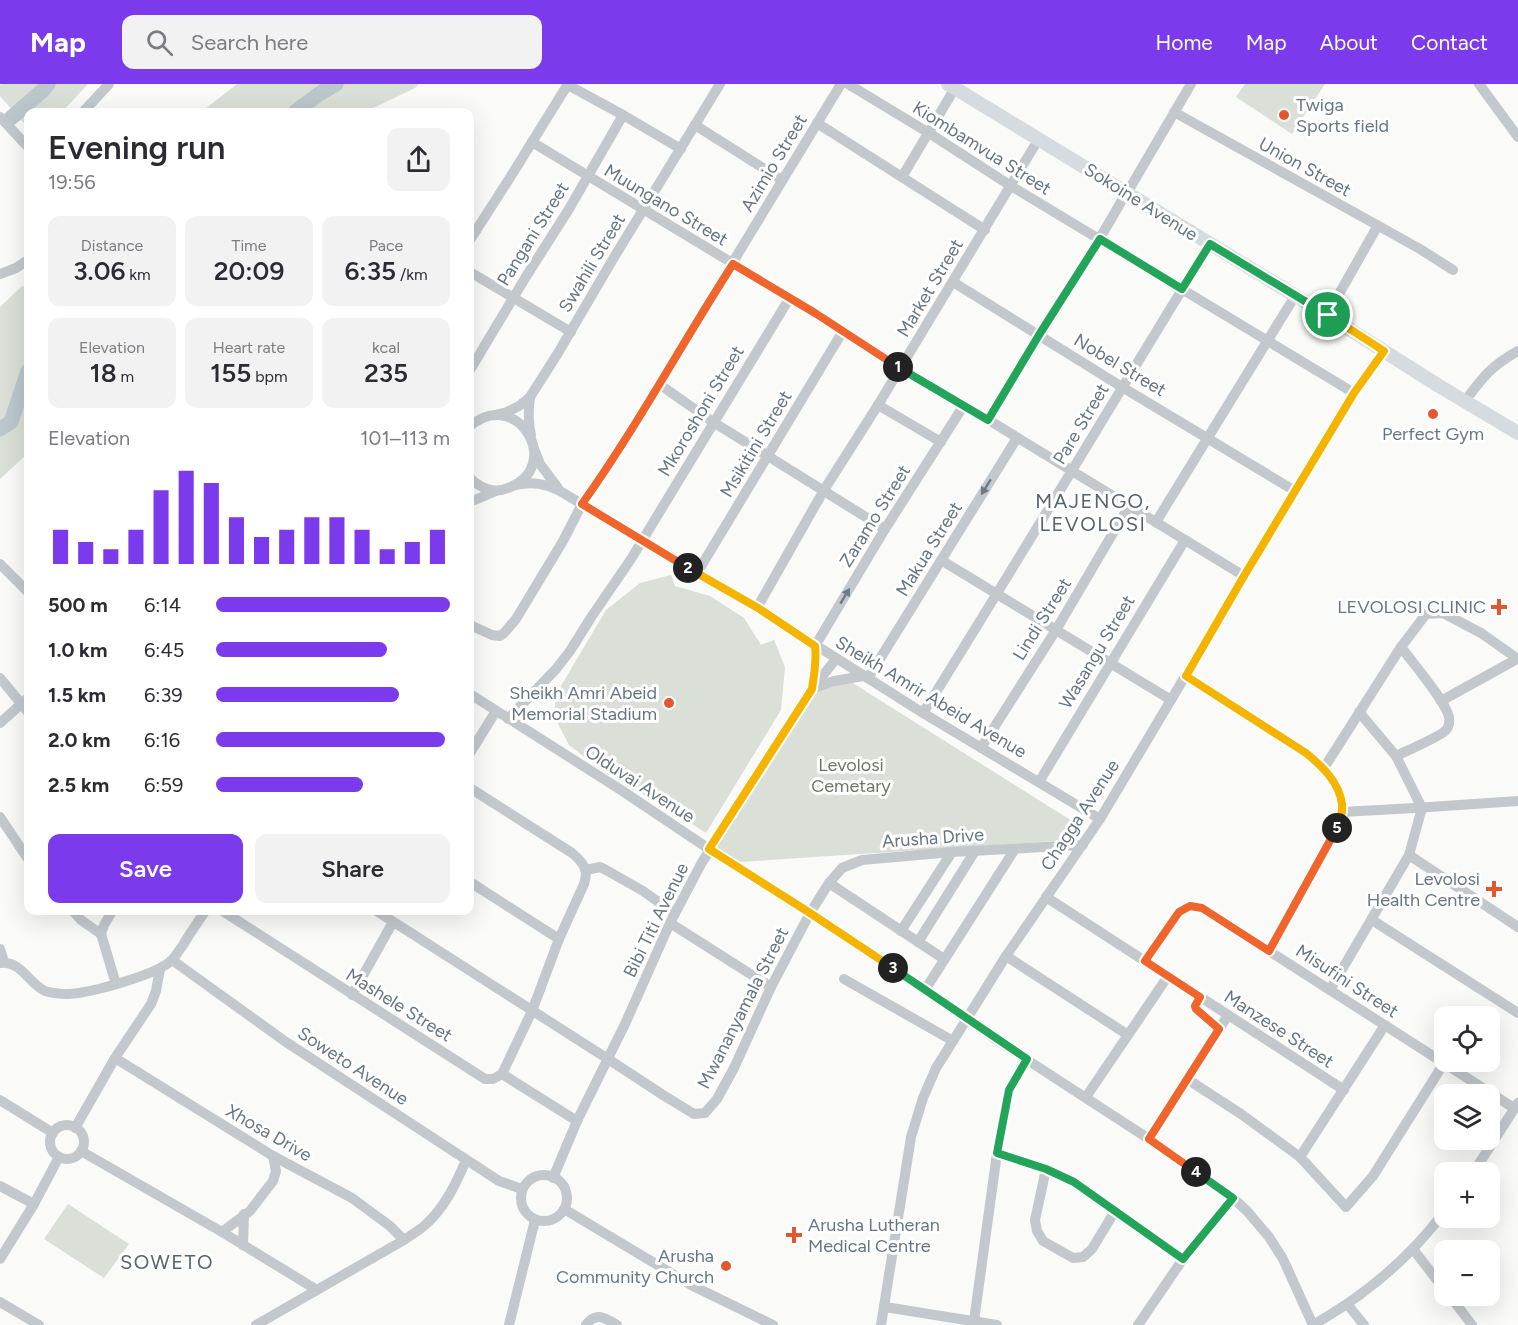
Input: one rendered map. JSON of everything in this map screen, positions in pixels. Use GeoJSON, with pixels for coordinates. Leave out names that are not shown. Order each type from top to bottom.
{"type":"FeatureCollection","features":[{"type":"Feature","properties":{"kind":"main road","name":"Sokoine Avenue"},"geometry":{"type":"LineString","coordinates":[[951,86],[1518,433]]}},
{"type":"Feature","properties":{"kind":"street"},"geometry":{"type":"LineString","coordinates":[[86,108],[109,84]]}},
{"type":"Feature","properties":{"kind":"street"},"geometry":{"type":"LineString","coordinates":[[474,234],[568,84],[681,149]]}},
{"type":"Feature","properties":{"kind":"street","name":"Swahili Street"},"geometry":{"type":"LineString","coordinates":[[474,421],[519,406],[530,397],[720,84]]}},
{"type":"Feature","properties":{"kind":"street","name":"Azimio Street"},"geometry":{"type":"LineString","coordinates":[[474,627],[500,636],[516,619],[563,541],[582,504],[609,466],[841,84]]}},
{"type":"Feature","properties":{"kind":"street","name":"Kiombamvua Street"},"geometry":{"type":"LineString","coordinates":[[848,84],[1011,186],[1354,393]]}},
{"type":"Feature","properties":{"kind":"street"},"geometry":{"type":"LineString","coordinates":[[988,420],[1100,239],[1191,84]]}},
{"type":"Feature","properties":{"kind":"street"},"geometry":{"type":"LineString","coordinates":[[1479,84],[1518,136]]}},
{"type":"Feature","properties":{"kind":"street"},"geometry":{"type":"LineString","coordinates":[[902,177],[929,133],[951,86]]}},
{"type":"Feature","properties":{"kind":"street","name":"Union Street"},"geometry":{"type":"LineString","coordinates":[[1174,112],[1420,249],[1453,270]]}},
{"type":"Feature","properties":{"kind":"street","name":"Pangani Street"},"geometry":{"type":"LineString","coordinates":[[474,363],[569,209],[623,115]]}},
{"type":"Feature","properties":{"kind":"street"},"geometry":{"type":"LineString","coordinates":[[0,117],[24,143]]}},
{"type":"Feature","properties":{"kind":"street"},"geometry":{"type":"LineString","coordinates":[[817,123],[985,230]]}},
{"type":"Feature","properties":{"kind":"street"},"geometry":{"type":"LineString","coordinates":[[695,125],[783,180]]}},
{"type":"Feature","properties":{"kind":"street","name":"Market Street"},"geometry":{"type":"LineString","coordinates":[[758,608],[824,490],[1038,140]]}},
{"type":"Feature","properties":{"kind":"street","name":"Muungano Street"},"geometry":{"type":"LineString","coordinates":[[532,142],[843,331],[900,369],[964,405],[1244,576]]}},
{"type":"Feature","properties":{"kind":"street"},"geometry":{"type":"LineString","coordinates":[[1328,315],[1377,227]]}},
{"type":"Feature","properties":{"kind":"street","name":"Pare Street"},"geometry":{"type":"LineString","coordinates":[[924,713],[1210,244]]}},
{"type":"Feature","properties":{"kind":"street"},"geometry":{"type":"LineString","coordinates":[[3,270],[24,262]]}},
{"type":"Feature","properties":{"kind":"street"},"geometry":{"type":"LineString","coordinates":[[474,274],[571,332]]}},
{"type":"Feature","properties":{"kind":"street","name":"Nobel Street"},"geometry":{"type":"LineString","coordinates":[[953,282],[1295,491]]}},
{"type":"Feature","properties":{"kind":"street"},"geometry":{"type":"LineString","coordinates":[[1156,522],[1295,296]]}},
{"type":"Feature","properties":{"kind":"street","name":"Mkoroshoni Street"},"geometry":{"type":"LineString","coordinates":[[508,719],[570,651],[642,540],[789,298]]}},
{"type":"Feature","properties":{"kind":"street","name":"Msikitini Street"},"geometry":{"type":"LineString","coordinates":[[697,573],[843,331]]}},
{"type":"Feature","properties":{"kind":"street","name":"Chagga Avenue"},"geometry":{"type":"LineString","coordinates":[[881,1325],[911,1137],[923,1098],[936,1068],[1006,956],[1100,819],[1354,393],[1384,351]]}},
{"type":"Feature","properties":{"kind":"street"},"geometry":{"type":"LineString","coordinates":[[1465,401],[1497,363],[1518,351]]}},
{"type":"Feature","properties":{"kind":"street"},"geometry":{"type":"LineString","coordinates":[[659,384],[713,422],[885,529]]}},
{"type":"Feature","properties":{"kind":"street"},"geometry":{"type":"LineString","coordinates":[[530,397],[529,427],[540,464],[560,491]]}},
{"type":"Feature","properties":{"kind":"street"},"geometry":{"type":"LineString","coordinates":[[878,405],[941,442]]}},
{"type":"Feature","properties":{"kind":"street","name":"Zaramo Street"},"geometry":{"type":"LineString","coordinates":[[815,646],[885,529],[964,405]]}},
{"type":"Feature","properties":{"kind":"street"},"geometry":{"type":"LineString","coordinates":[[495,415],[507,416],[518,421],[527,430],[534,445],[534,460],[530,470],[516,485]]}},
{"type":"Feature","properties":{"kind":"street","name":"Makua Street"},"geometry":{"type":"LineString","coordinates":[[866,677],[1017,438]]}},
{"type":"Feature","properties":{"kind":"street"},"geometry":{"type":"LineString","coordinates":[[474,481],[480,486],[496,491]]}},
{"type":"Feature","properties":{"kind":"street"},"geometry":{"type":"LineString","coordinates":[[474,500],[496,491],[527,483],[544,484],[560,491]]}},
{"type":"Feature","properties":{"kind":"street","name":"Sheikh Amrir Abeid Avenue"},"geometry":{"type":"LineString","coordinates":[[560,491],[758,608],[836,659],[1100,819]]}},
{"type":"Feature","properties":{"kind":"street","name":"Lindi Street"},"geometry":{"type":"LineString","coordinates":[[981,748],[1056,630],[1130,506]]}},
{"type":"Feature","properties":{"kind":"street","name":"Wasangu Street"},"geometry":{"type":"LineString","coordinates":[[1039,782],[1185,540]]}},
{"type":"Feature","properties":{"kind":"street"},"geometry":{"type":"LineString","coordinates":[[941,560],[1172,700]]}},
{"type":"Feature","properties":{"kind":"street"},"geometry":{"type":"LineString","coordinates":[[0,564],[24,588]]}},
{"type":"Feature","properties":{"kind":"street"},"geometry":{"type":"LineString","coordinates":[[1324,768],[1401,647],[1426,614],[1443,614],[1481,633],[1518,659],[1441,701]]}},
{"type":"Feature","properties":{"kind":"street"},"geometry":{"type":"LineString","coordinates":[[815,646],[816,664],[812,689],[834,681],[866,677]]}},
{"type":"Feature","properties":{"kind":"street"},"geometry":{"type":"LineString","coordinates":[[1396,756],[1446,730],[1449,716],[1441,701],[1401,647]]}},
{"type":"Feature","properties":{"kind":"street","name":"Bibi Titi Avenue"},"geometry":{"type":"LineString","coordinates":[[553,1178],[577,1121],[625,1024],[672,918],[709,849],[812,689],[836,659]]}},
{"type":"Feature","properties":{"kind":"street"},"geometry":{"type":"LineString","coordinates":[[1186,676],[1306,753],[1329,775],[1342,804],[1337,828],[1269,951]]}},
{"type":"Feature","properties":{"kind":"street"},"geometry":{"type":"LineString","coordinates":[[0,678],[24,703]]}},
{"type":"Feature","properties":{"kind":"street","name":"Olduvai Avenue"},"geometry":{"type":"LineString","coordinates":[[474,697],[810,913],[1149,1139],[1233,1198],[1269,1237],[1283,1259],[1313,1325]]}},
{"type":"Feature","properties":{"kind":"street"},"geometry":{"type":"LineString","coordinates":[[0,723],[24,706]]}},
{"type":"Feature","properties":{"kind":"street"},"geometry":{"type":"LineString","coordinates":[[474,747],[496,711]]}},
{"type":"Feature","properties":{"kind":"street"},"geometry":{"type":"LineString","coordinates":[[1330,990],[1409,855],[1422,808],[1396,756],[1359,712]]}},
{"type":"Feature","properties":{"kind":"street"},"geometry":{"type":"LineString","coordinates":[[474,791],[572,853],[582,861],[586,870],[584,884],[559,939],[532,1011],[502,1074],[577,1121]]}},
{"type":"Feature","properties":{"kind":"street"},"geometry":{"type":"LineString","coordinates":[[1342,812],[1518,801]]}},
{"type":"Feature","properties":{"kind":"street"},"geometry":{"type":"LineString","coordinates":[[0,817],[24,853]]}},
{"type":"Feature","properties":{"kind":"street","name":"Arusha Drive"},"geometry":{"type":"LineString","coordinates":[[810,913],[829,883],[842,868],[862,860],[952,852],[1083,845]]}},
{"type":"Feature","properties":{"kind":"street"},"geometry":{"type":"LineString","coordinates":[[925,990],[1015,849]]}},
{"type":"Feature","properties":{"kind":"street"},"geometry":{"type":"LineString","coordinates":[[918,942],[975,851]]}},
{"type":"Feature","properties":{"kind":"street"},"geometry":{"type":"LineString","coordinates":[[901,931],[952,852]]}},
{"type":"Feature","properties":{"kind":"street"},"geometry":{"type":"LineString","coordinates":[[1409,855],[1518,927]]}},
{"type":"Feature","properties":{"kind":"street"},"geometry":{"type":"LineString","coordinates":[[586,870],[600,867],[643,891],[672,918],[771,987]]}},
{"type":"Feature","properties":{"kind":"street"},"geometry":{"type":"LineString","coordinates":[[829,883],[944,959]]}},
{"type":"Feature","properties":{"kind":"street"},"geometry":{"type":"LineString","coordinates":[[474,885],[559,939]]}},
{"type":"Feature","properties":{"kind":"street","name":"Manzese Street"},"geometry":{"type":"LineString","coordinates":[[1046,897],[1344,1090]]}},
{"type":"Feature","properties":{"kind":"street","name":"Misufini Street"},"geometry":{"type":"LineString","coordinates":[[1145,961],[1179,912],[1190,906],[1202,908],[1434,1057]]}},
{"type":"Feature","properties":{"kind":"street","name":"Mwananyamala Street"},"geometry":{"type":"LineString","coordinates":[[608,1059],[694,1114],[705,1113],[717,1099],[734,1068],[771,987],[810,913]]}},
{"type":"Feature","properties":{"kind":"street"},"geometry":{"type":"LineString","coordinates":[[76,915],[101,934]]}},
{"type":"Feature","properties":{"kind":"street"},"geometry":{"type":"LineString","coordinates":[[110,915],[101,934],[116,984]]}},
{"type":"Feature","properties":{"kind":"street"},"geometry":{"type":"LineString","coordinates":[[0,949],[2,962],[18,967],[39,987],[53,993],[79,992],[116,984],[160,969],[172,960],[203,915]]}},
{"type":"Feature","properties":{"kind":"street","name":"Mashele Street"},"geometry":{"type":"LineString","coordinates":[[229,915],[485,1079],[493,1079],[502,1074]]}},
{"type":"Feature","properties":{"kind":"street"},"geometry":{"type":"LineString","coordinates":[[382,915],[608,1059]]}},
{"type":"Feature","properties":{"kind":"street"},"geometry":{"type":"LineString","coordinates":[[1372,920],[1518,1013]]}},
{"type":"Feature","properties":{"kind":"street"},"geometry":{"type":"LineString","coordinates":[[352,995],[393,922]]}},
{"type":"Feature","properties":{"kind":"street"},"geometry":{"type":"LineString","coordinates":[[1006,956],[1128,1035]]}},
{"type":"Feature","properties":{"kind":"street","name":"Soweto Avenue"},"geometry":{"type":"LineString","coordinates":[[172,960],[286,1042],[466,1160],[499,1181],[522,1189]]}},
{"type":"Feature","properties":{"kind":"street"},"geometry":{"type":"LineString","coordinates":[[75,1128],[115,1058],[151,1004],[160,969]]}},
{"type":"Feature","properties":{"kind":"street"},"geometry":{"type":"LineString","coordinates":[[1086,1097],[1168,976]]}},
{"type":"Feature","properties":{"kind":"street"},"geometry":{"type":"LineString","coordinates":[[844,979],[952,1041]]}},
{"type":"Feature","properties":{"kind":"street"},"geometry":{"type":"LineString","coordinates":[[1200,997],[1195,1006],[1196,1009],[1219,1029]]}},
{"type":"Feature","properties":{"kind":"street"},"geometry":{"type":"LineString","coordinates":[[1149,1139],[1228,1015]]}},
{"type":"Feature","properties":{"kind":"street"},"geometry":{"type":"LineString","coordinates":[[1299,1157],[1385,1025]]}},
{"type":"Feature","properties":{"kind":"street","name":"Xhosa Drive"},"geometry":{"type":"LineString","coordinates":[[115,1058],[273,1156],[352,1198],[390,1226],[404,1240]]}},
{"type":"Feature","properties":{"kind":"street"},"geometry":{"type":"LineString","coordinates":[[974,1321],[997,1153],[1009,1090],[1027,1059]]}},
{"type":"Feature","properties":{"kind":"street"},"geometry":{"type":"LineString","coordinates":[[1187,1079],[1241,1114],[1299,1157],[1346,1208],[1373,1176],[1438,1072]]}},
{"type":"Feature","properties":{"kind":"street","name":"Misufini Street"},"geometry":{"type":"LineString","coordinates":[[1459,1072],[1516,1106]]}},
{"type":"Feature","properties":{"kind":"street"},"geometry":{"type":"LineString","coordinates":[[0,1100],[53,1133]]}},
{"type":"Feature","properties":{"kind":"street"},"geometry":{"type":"LineString","coordinates":[[1480,1162],[1516,1106]]}},
{"type":"Feature","properties":{"kind":"street"},"geometry":{"type":"LineString","coordinates":[[64,1126],[75,1128],[82,1136],[81,1151],[72,1158],[59,1157],[50,1146],[53,1133],[64,1126]]}},
{"type":"Feature","properties":{"kind":"street"},"geometry":{"type":"LineString","coordinates":[[81,1151],[317,1290]]}},
{"type":"Feature","properties":{"kind":"street"},"geometry":{"type":"LineString","coordinates":[[997,1153],[1046,1169],[1074,1182],[1183,1259]]}},
{"type":"Feature","properties":{"kind":"street"},"geometry":{"type":"LineString","coordinates":[[222,1232],[250,1211],[273,1181],[276,1171],[273,1156]]}},
{"type":"Feature","properties":{"kind":"street"},"geometry":{"type":"LineString","coordinates":[[0,1259],[34,1204],[59,1157]]}},
{"type":"Feature","properties":{"kind":"street"},"geometry":{"type":"LineString","coordinates":[[256,1325],[404,1240],[423,1226],[445,1202],[466,1160]]}},
{"type":"Feature","properties":{"kind":"street"},"geometry":{"type":"LineString","coordinates":[[1046,1169],[1035,1220],[1037,1231],[1043,1241],[1073,1258],[1083,1257],[1092,1249],[1115,1210]]}},
{"type":"Feature","properties":{"kind":"street"},"geometry":{"type":"LineString","coordinates":[[535,1177],[553,1178],[564,1188],[566,1195],[564,1209],[555,1219],[535,1220],[527,1215],[522,1207],[520,1198],[522,1189],[535,1177]]}},
{"type":"Feature","properties":{"kind":"street"},"geometry":{"type":"LineString","coordinates":[[0,1186],[34,1204]]}},
{"type":"Feature","properties":{"kind":"street"},"geometry":{"type":"LineString","coordinates":[[1138,1325],[1183,1259],[1233,1198]]}},
{"type":"Feature","properties":{"kind":"street"},"geometry":{"type":"LineString","coordinates":[[564,1209],[691,1285],[773,1325]]}},
{"type":"Feature","properties":{"kind":"street"},"geometry":{"type":"LineString","coordinates":[[243,1245],[244,1215]]}},
{"type":"Feature","properties":{"kind":"street"},"geometry":{"type":"LineString","coordinates":[[509,1325],[535,1220]]}},
{"type":"Feature","properties":{"kind":"street"},"geometry":{"type":"LineString","coordinates":[[1313,1325],[1348,1305],[1374,1285],[1403,1260],[1434,1226]]}},
{"type":"Feature","properties":{"kind":"street"},"geometry":{"type":"LineString","coordinates":[[1413,1249],[1434,1276]]}},
{"type":"Feature","properties":{"kind":"street"},"geometry":{"type":"LineString","coordinates":[[0,1302],[39,1325]]}},
{"type":"Feature","properties":{"kind":"street"},"geometry":{"type":"LineString","coordinates":[[1348,1305],[1364,1325]]}},
{"type":"Feature","properties":{"kind":"street"},"geometry":{"type":"LineString","coordinates":[[1458,1306],[1472,1325]]}},
{"type":"Feature","properties":{"kind":"street"},"geometry":{"type":"LineString","coordinates":[[885,1307],[997,1325]]}},
{"type":"Feature","properties":{"kind":"street"},"geometry":{"type":"LineString","coordinates":[[586,1325],[591,1318],[596,1317],[603,1317],[617,1325]]}},
{"type":"Feature","properties":{"kind":"green space"},"geometry":{"type":"Polygon","coordinates":[[[88,84],[66,108],[24,108],[24,123],[0,96],[0,85],[88,84]]]}},
{"type":"Feature","properties":{"kind":"green space"},"geometry":{"type":"Polygon","coordinates":[[[237,84],[419,84],[373,108],[206,108],[237,84]]]}},
{"type":"Feature","properties":{"kind":"green space","name":"Twiga Sports field"},"geometry":{"type":"Polygon","coordinates":[[[1245,84],[1325,84],[1292,134],[1236,97],[1245,84]]]}},
{"type":"Feature","properties":{"kind":"green space"},"geometry":{"type":"Polygon","coordinates":[[[24,286],[24,457],[0,479],[0,307],[24,286]]]}},
{"type":"Feature","properties":{"kind":"green space","name":"Sheikh Amri Abeid Memorial Stadium"},"geometry":{"type":"Polygon","coordinates":[[[671,575],[675,586],[710,596],[744,618],[761,645],[774,640],[785,667],[781,710],[706,833],[604,772],[569,745],[555,718],[555,696],[606,610],[640,583],[671,575]]]}},
{"type":"Feature","properties":{"kind":"green space","name":"Levolosi Cemetary"},"geometry":{"type":"Polygon","coordinates":[[[851,682],[1080,826],[1071,840],[725,863],[712,855],[811,690],[851,682]]]}},
{"type":"Feature","properties":{"kind":"green space"},"geometry":{"type":"Polygon","coordinates":[[[68,1204],[129,1244],[104,1278],[44,1239],[68,1204]]]}},
{"type":"Feature","properties":{"kind":"waterway"},"geometry":{"type":"LineString","coordinates":[[11,118],[48,84]]}},
{"type":"Feature","properties":{"kind":"waterway"},"geometry":{"type":"LineString","coordinates":[[300,108],[336,84]]}},
{"type":"Feature","properties":{"kind":"waterway"},"geometry":{"type":"LineString","coordinates":[[0,429],[11,422],[24,383]]}},
{"type":"Feature","properties":{"kind":"place","name":"Twiga Sports field"},"geometry":{"type":"Point","coordinates":[1284,115]}},
{"type":"Feature","properties":{"kind":"place","name":"Perfect Gym"},"geometry":{"type":"Point","coordinates":[1433,414]}},
{"type":"Feature","properties":{"kind":"place","name":"LEVOLOSI CLINIC"},"geometry":{"type":"Point","coordinates":[1499,607]}},
{"type":"Feature","properties":{"kind":"place","name":"Sheikh Amri Abeid Memorial Stadium"},"geometry":{"type":"Point","coordinates":[669,703]}},
{"type":"Feature","properties":{"kind":"place","name":"Levolosi Health Centre"},"geometry":{"type":"Point","coordinates":[1494,889]}},
{"type":"Feature","properties":{"kind":"place","name":"Arusha Lutheran Medical Centre"},"geometry":{"type":"Point","coordinates":[794,1235]}},
{"type":"Feature","properties":{"kind":"place","name":"Arusha Community Church"},"geometry":{"type":"Point","coordinates":[726,1266]}},
{"type":"Feature","properties":{"kind":"district","name":"MAJENGO, LEVOLOSI"},"geometry":{"type":"Point","coordinates":[1093,512]}},
{"type":"Feature","properties":{"kind":"district","name":"SOWETO"},"geometry":{"type":"Point","coordinates":[167,1262]}},
{"type":"Feature","properties":{"kind":"route"},"geometry":{"type":"LineString","coordinates":[[1100,239],[1182,289],[1210,244],[1328,315],[1384,351],[1354,393],[1186,676],[1306,753],[1324,768],[1338,792],[1342,812],[1337,828],[1269,951],[1202,908],[1190,906],[1179,912],[1145,961],[1200,997],[1195,1006],[1196,1009],[1219,1029],[1149,1139],[1233,1198],[1183,1259],[1074,1182],[1046,1169],[997,1153],[1009,1090],[1027,1059],[810,913],[709,849],[812,689],[816,664],[815,646],[758,608],[582,504],[638,420],[733,264],[815,313],[900,369],[988,420],[1100,239]]}}]}
